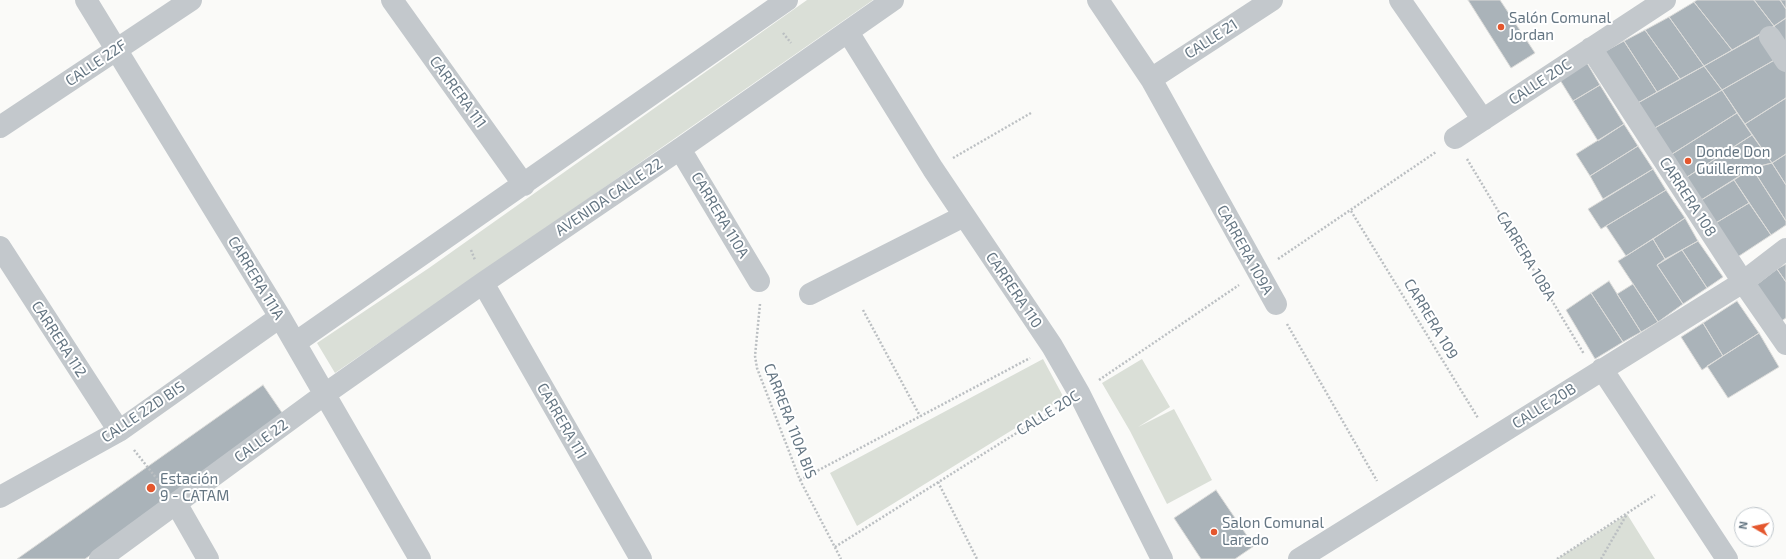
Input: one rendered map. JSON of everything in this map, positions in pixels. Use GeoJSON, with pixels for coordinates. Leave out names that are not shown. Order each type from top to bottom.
{"type":"FeatureCollection","features":[{"type":"Feature","properties":{"kind":"street","name":"CARRERA 111A"},"geometry":{"type":"LineString","coordinates":[[86,0],[280,317],[420,559]]}},
{"type":"Feature","properties":{"kind":"street","name":"CALLE 22F"},"geometry":{"type":"LineString","coordinates":[[0,127],[191,0]]}},
{"type":"Feature","properties":{"kind":"street","name":"CARRERA 111"},"geometry":{"type":"LineString","coordinates":[[392,0],[524,185]]}},
{"type":"Feature","properties":{"kind":"street"},"geometry":{"type":"LineString","coordinates":[[295,343],[524,185],[787,0]]}},
{"type":"Feature","properties":{"kind":"street","name":"AVENIDA CALLE 22"},"geometry":{"type":"LineString","coordinates":[[325,394],[483,283],[680,149],[892,0]]}},
{"type":"Feature","properties":{"kind":"street","name":"CARRERA 109A"},"geometry":{"type":"LineString","coordinates":[[1098,0],[1151,78],[1257,273],[1276,304]]}},
{"type":"Feature","properties":{"kind":"street","name":"CALLE 21"},"geometry":{"type":"LineString","coordinates":[[1151,78],[1272,0]]}},
{"type":"Feature","properties":{"kind":"street"},"geometry":{"type":"LineString","coordinates":[[1400,0],[1483,120]]}},
{"type":"Feature","properties":{"kind":"street","name":"CALLE 20C"},"geometry":{"type":"LineString","coordinates":[[1455,138],[1665,0]]}},
{"type":"Feature","properties":{"kind":"street","name":"CARRERA 110"},"geometry":{"type":"LineString","coordinates":[[848,32],[933,169],[1052,346],[1079,393],[1162,559]]}},
{"type":"Feature","properties":{"kind":"street"},"geometry":{"type":"LineString","coordinates":[[1770,37],[1786,61]]}},
{"type":"Feature","properties":{"kind":"street","name":"CARRERA 108"},"geometry":{"type":"LineString","coordinates":[[1591,48],[1743,282],[1786,344]]}},
{"type":"Feature","properties":{"kind":"street","name":"CARRERA 110A"},"geometry":{"type":"LineString","coordinates":[[680,149],[759,282]]}},
{"type":"Feature","properties":{"kind":"street"},"geometry":{"type":"LineString","coordinates":[[810,294],[964,216]]}},
{"type":"Feature","properties":{"kind":"street","name":"CARRERA 112"},"geometry":{"type":"LineString","coordinates":[[0,247],[118,432]]}},
{"type":"Feature","properties":{"kind":"street","name":"CALLE 20B"},"geometry":{"type":"LineString","coordinates":[[1299,559],[1743,282],[1786,249]]}},
{"type":"Feature","properties":{"kind":"street","name":"CARRERA 111"},"geometry":{"type":"LineString","coordinates":[[483,283],[641,559]]}},
{"type":"Feature","properties":{"kind":"street","name":"CALLE 22D BIS"},"geometry":{"type":"LineString","coordinates":[[0,497],[118,432],[280,317]]}},
{"type":"Feature","properties":{"kind":"street"},"geometry":{"type":"LineString","coordinates":[[1599,371],[1676,481],[1724,555]]}},
{"type":"Feature","properties":{"kind":"street","name":"CALLE 22"},"geometry":{"type":"LineString","coordinates":[[100,559],[325,394]]}},
{"type":"Feature","properties":{"kind":"street"},"geometry":{"type":"LineString","coordinates":[[176,503],[208,559]]}},
{"type":"Feature","properties":{"kind":"path"},"geometry":{"type":"LineString","coordinates":[[768,13],[805,62]]}},
{"type":"Feature","properties":{"kind":"path"},"geometry":{"type":"LineString","coordinates":[[933,169],[1031,114]]}},
{"type":"Feature","properties":{"kind":"path","name":"CALLE 20C"},"geometry":{"type":"LineString","coordinates":[[835,547],[1079,393],[1351,211],[1455,138]]}},
{"type":"Feature","properties":{"kind":"path","name":"CARRERA 108A"},"geometry":{"type":"LineString","coordinates":[[1455,138],[1599,371]]}},
{"type":"Feature","properties":{"kind":"path","name":"CARRERA 109"},"geometry":{"type":"LineString","coordinates":[[1351,211],[1491,439]]}},
{"type":"Feature","properties":{"kind":"path"},"geometry":{"type":"LineString","coordinates":[[463,227],[483,283]]}},
{"type":"Feature","properties":{"kind":"path","name":"CARRERA 110A BIS"},"geometry":{"type":"LineString","coordinates":[[759,282],[761,291],[755,356],[757,368],[800,480],[841,559]]}},
{"type":"Feature","properties":{"kind":"path","name":"CARRERA 109A"},"geometry":{"type":"LineString","coordinates":[[1276,304],[1389,503]]}},
{"type":"Feature","properties":{"kind":"path"},"geometry":{"type":"LineString","coordinates":[[863,310],[920,416]]}},
{"type":"Feature","properties":{"kind":"path"},"geometry":{"type":"LineString","coordinates":[[800,480],[1052,346]]}},
{"type":"Feature","properties":{"kind":"path"},"geometry":{"type":"LineString","coordinates":[[118,432],[176,503]]}},
{"type":"Feature","properties":{"kind":"path"},"geometry":{"type":"LineString","coordinates":[[1556,559],[1676,481]]}},
{"type":"Feature","properties":{"kind":"path"},"geometry":{"type":"LineString","coordinates":[[938,482],[977,559]]}},
{"type":"Feature","properties":{"kind":"path"},"geometry":{"type":"LineString","coordinates":[[1601,559],[1627,514]]}},
{"type":"Feature","properties":{"kind":"shaded area"},"geometry":{"type":"Polygon","coordinates":[[[807,0],[873,0],[335,373],[317,343],[429,268],[807,0]]]}},
{"type":"Feature","properties":{"kind":"shaded area"},"geometry":{"type":"Polygon","coordinates":[[[1043,359],[1064,398],[857,526],[830,473],[1043,359]]]}},
{"type":"Feature","properties":{"kind":"shaded area"},"geometry":{"type":"Polygon","coordinates":[[[1142,359],[1170,407],[1138,427],[1174,409],[1212,480],[1167,504],[1130,431],[1102,383],[1142,359]]]}},
{"type":"Feature","properties":{"kind":"shaded area"},"geometry":{"type":"Polygon","coordinates":[[[1627,514],[1655,559],[1557,559],[1627,514]]]}},
{"type":"Feature","properties":{"kind":"building","name":"Salón Comunal Jordan"},"geometry":{"type":"Polygon","coordinates":[[[1468,0],[1500,0],[1535,53],[1511,68],[1468,0]]]}},
{"type":"Feature","properties":{"kind":"building"},"geometry":{"type":"Polygon","coordinates":[[[1697,0],[1754,0],[1774,26],[1732,50],[1694,2],[1697,0]]]}},
{"type":"Feature","properties":{"kind":"building"},"geometry":{"type":"Polygon","coordinates":[[[1754,0],[1780,0],[1786,9],[1786,18],[1774,26],[1754,0]]]}},
{"type":"Feature","properties":{"kind":"building"},"geometry":{"type":"Polygon","coordinates":[[[1780,0],[1786,0],[1786,9],[1780,0]]]}},
{"type":"Feature","properties":{"kind":"building"},"geometry":{"type":"Polygon","coordinates":[[[1694,2],[1732,50],[1704,66],[1669,17],[1694,2]]]}},
{"type":"Feature","properties":{"kind":"building"},"geometry":{"type":"Polygon","coordinates":[[[1669,17],[1704,66],[1680,79],[1645,30],[1669,17]]]}},
{"type":"Feature","properties":{"kind":"building"},"geometry":{"type":"Polygon","coordinates":[[[1786,18],[1786,46],[1774,26],[1786,18]]]}},
{"type":"Feature","properties":{"kind":"building"},"geometry":{"type":"Polygon","coordinates":[[[1645,30],[1680,79],[1657,92],[1624,41],[1645,30]]]}},
{"type":"Feature","properties":{"kind":"building"},"geometry":{"type":"Polygon","coordinates":[[[1763,33],[1778,58],[1722,90],[1704,66],[1763,33]]]}},
{"type":"Feature","properties":{"kind":"building"},"geometry":{"type":"Polygon","coordinates":[[[1624,41],[1657,92],[1636,104],[1602,53],[1624,41]]]}},
{"type":"Feature","properties":{"kind":"building"},"geometry":{"type":"Polygon","coordinates":[[[1778,58],[1786,70],[1786,98],[1745,124],[1722,90],[1778,58]]]}},
{"type":"Feature","properties":{"kind":"building"},"geometry":{"type":"Polygon","coordinates":[[[1587,63],[1600,85],[1573,101],[1560,80],[1587,63]]]}},
{"type":"Feature","properties":{"kind":"building"},"geometry":{"type":"Polygon","coordinates":[[[1704,66],[1722,90],[1653,129],[1636,104],[1704,66]]]}},
{"type":"Feature","properties":{"kind":"building"},"geometry":{"type":"Polygon","coordinates":[[[1600,85],[1624,124],[1598,141],[1573,101],[1600,85]]]}},
{"type":"Feature","properties":{"kind":"building"},"geometry":{"type":"Polygon","coordinates":[[[1722,90],[1737,113],[1669,156],[1653,129],[1722,90]]]}},
{"type":"Feature","properties":{"kind":"building"},"geometry":{"type":"Polygon","coordinates":[[[1786,98],[1786,154],[1772,163],[1745,124],[1786,98]]]}},
{"type":"Feature","properties":{"kind":"building"},"geometry":{"type":"Polygon","coordinates":[[[1737,113],[1752,135],[1684,179],[1669,156],[1737,113]]]}},
{"type":"Feature","properties":{"kind":"building"},"geometry":{"type":"Polygon","coordinates":[[[1624,124],[1638,146],[1590,176],[1576,154],[1624,124]]]}},
{"type":"Feature","properties":{"kind":"building"},"geometry":{"type":"Polygon","coordinates":[[[1752,135],[1772,163],[1752,168],[1698,202],[1684,179],[1752,135]]]}},
{"type":"Feature","properties":{"kind":"building"},"geometry":{"type":"Polygon","coordinates":[[[1638,146],[1653,169],[1603,199],[1590,176],[1638,146]]]}},
{"type":"Feature","properties":{"kind":"building"},"geometry":{"type":"Polygon","coordinates":[[[1786,154],[1786,185],[1772,163],[1786,154]]]}},
{"type":"Feature","properties":{"kind":"building"},"geometry":{"type":"Polygon","coordinates":[[[1772,163],[1786,185],[1786,221],[1752,168],[1772,163]]]}},
{"type":"Feature","properties":{"kind":"building"},"geometry":{"type":"Polygon","coordinates":[[[1752,168],[1786,221],[1786,225],[1771,235],[1734,180],[1752,168]]]}},
{"type":"Feature","properties":{"kind":"building"},"geometry":{"type":"Polygon","coordinates":[[[1653,169],[1666,190],[1601,229],[1588,209],[1653,169]]]}},
{"type":"Feature","properties":{"kind":"building"},"geometry":{"type":"Polygon","coordinates":[[[1734,180],[1749,203],[1714,224],[1698,202],[1734,180]]]}},
{"type":"Feature","properties":{"kind":"building"},"geometry":{"type":"Polygon","coordinates":[[[1666,190],[1685,218],[1626,256],[1606,226],[1666,190]]]}},
{"type":"Feature","properties":{"kind":"building"},"geometry":{"type":"Polygon","coordinates":[[[1749,203],[1771,235],[1736,258],[1714,224],[1749,203]]]}},
{"type":"Feature","properties":{"kind":"building"},"geometry":{"type":"Polygon","coordinates":[[[1685,218],[1698,241],[1665,259],[1653,239],[1685,218]]]}},
{"type":"Feature","properties":{"kind":"building"},"geometry":{"type":"Polygon","coordinates":[[[1653,239],[1665,259],[1657,265],[1683,304],[1658,322],[1618,261],[1653,239]]]}},
{"type":"Feature","properties":{"kind":"building"},"geometry":{"type":"Polygon","coordinates":[[[1698,241],[1723,277],[1707,288],[1682,250],[1698,241]]]}},
{"type":"Feature","properties":{"kind":"building"},"geometry":{"type":"Polygon","coordinates":[[[1682,250],[1707,288],[1683,304],[1657,265],[1682,250]]]}},
{"type":"Feature","properties":{"kind":"building"},"geometry":{"type":"Polygon","coordinates":[[[1786,264],[1786,282],[1777,269],[1786,264]]]}},
{"type":"Feature","properties":{"kind":"building"},"geometry":{"type":"Polygon","coordinates":[[[1777,269],[1786,282],[1786,318],[1778,323],[1755,286],[1777,269]]]}},
{"type":"Feature","properties":{"kind":"building"},"geometry":{"type":"Polygon","coordinates":[[[1609,281],[1641,332],[1623,342],[1591,293],[1609,281]]]}},
{"type":"Feature","properties":{"kind":"building"},"geometry":{"type":"Polygon","coordinates":[[[1633,284],[1658,322],[1641,332],[1617,294],[1633,284]]]}},
{"type":"Feature","properties":{"kind":"building"},"geometry":{"type":"Polygon","coordinates":[[[1591,293],[1623,342],[1595,359],[1566,310],[1591,293]]]}},
{"type":"Feature","properties":{"kind":"building"},"geometry":{"type":"Polygon","coordinates":[[[1737,301],[1759,333],[1723,356],[1703,323],[1737,301]]]}},
{"type":"Feature","properties":{"kind":"building"},"geometry":{"type":"Polygon","coordinates":[[[1703,323],[1723,356],[1702,370],[1681,337],[1703,323]]]}},
{"type":"Feature","properties":{"kind":"building"},"geometry":{"type":"Polygon","coordinates":[[[1759,333],[1779,367],[1728,398],[1707,366],[1759,333]]]}},
{"type":"Feature","properties":{"kind":"building","name":"Estación 9 - CATAM"},"geometry":{"type":"Polygon","coordinates":[[[263,385],[285,417],[85,559],[17,559],[263,385]]]}},
{"type":"Feature","properties":{"kind":"building","name":"Salon Comunal Laredo"},"geometry":{"type":"Polygon","coordinates":[[[1216,490],[1254,546],[1235,559],[1201,559],[1174,518],[1216,490]]]}},
{"type":"Feature","properties":{"kind":"place","name":"Salón Comunal Jordan"},"geometry":{"type":"Point","coordinates":[1501,27]}},
{"type":"Feature","properties":{"kind":"place","name":"Donde Don Guillermo"},"geometry":{"type":"Point","coordinates":[1688,161]}},
{"type":"Feature","properties":{"kind":"place","name":"Estación 9 - CATAM"},"geometry":{"type":"Point","coordinates":[151,488]}},
{"type":"Feature","properties":{"kind":"place","name":"Salon Comunal Laredo"},"geometry":{"type":"Point","coordinates":[1214,532]}}]}
